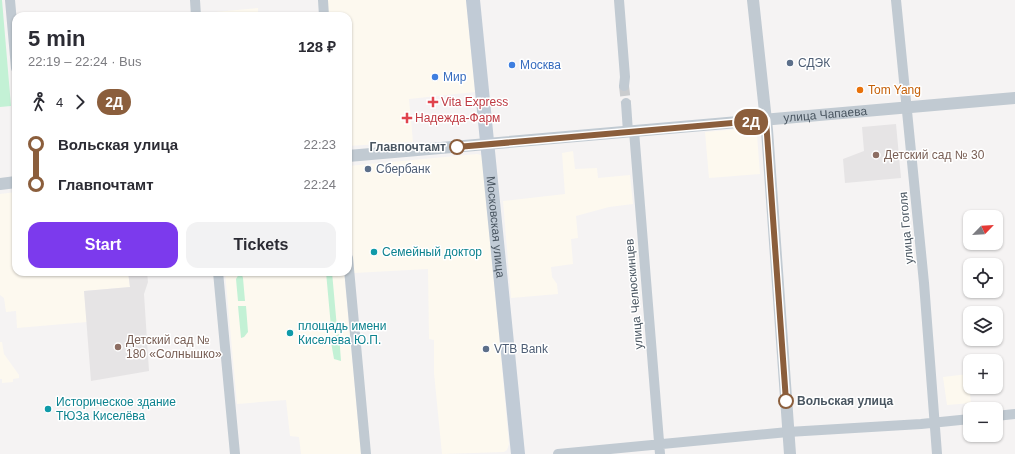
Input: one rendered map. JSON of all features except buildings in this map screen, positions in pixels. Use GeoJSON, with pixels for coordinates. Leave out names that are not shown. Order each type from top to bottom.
{"type":"FeatureCollection","features":[{"type":"Feature","properties":{"kind":"main road","name":"Московская улица"},"geometry":{"type":"LineString","coordinates":[[473,0],[518,454]]}},
{"type":"Feature","properties":{"kind":"street"},"geometry":{"type":"LineString","coordinates":[[10,0],[12,23]]}},
{"type":"Feature","properties":{"kind":"street"},"geometry":{"type":"LineString","coordinates":[[195,0],[196,12]]}},
{"type":"Feature","properties":{"kind":"street"},"geometry":{"type":"LineString","coordinates":[[323,0],[324,12]]}},
{"type":"Feature","properties":{"kind":"street"},"geometry":{"type":"LineString","coordinates":[[619,0],[625,77],[624,86]]}},
{"type":"Feature","properties":{"kind":"street"},"geometry":{"type":"LineString","coordinates":[[753,0],[766,120],[790,454]]}},
{"type":"Feature","properties":{"kind":"street","name":"улица Гоголя"},"geometry":{"type":"LineString","coordinates":[[896,0],[924,275],[937,454]]}},
{"type":"Feature","properties":{"kind":"street","name":"улица Чапаева"},"geometry":{"type":"LineString","coordinates":[[352,156],[1015,98]]}},
{"type":"Feature","properties":{"kind":"street","name":"улица Челюскинцев"},"geometry":{"type":"LineString","coordinates":[[626,103],[631,131],[660,449]]}},
{"type":"Feature","properties":{"kind":"street"},"geometry":{"type":"LineString","coordinates":[[0,184],[12,182]]}},
{"type":"Feature","properties":{"kind":"street"},"geometry":{"type":"LineString","coordinates":[[218,276],[236,454]]}},
{"type":"Feature","properties":{"kind":"street"},"geometry":{"type":"LineString","coordinates":[[350,276],[366,454]]}},
{"type":"Feature","properties":{"kind":"street"},"geometry":{"type":"LineString","coordinates":[[1003,415],[1015,414]]}},
{"type":"Feature","properties":{"kind":"street"},"geometry":{"type":"LineString","coordinates":[[558,454],[660,449],[788,432],[963,419]]}},
{"type":"Feature","properties":{"kind":"shaded area"},"geometry":{"type":"Polygon","coordinates":[[[326,0],[466,0],[475,92],[409,99],[413,142],[352,146],[352,12],[328,12],[326,0]]]}},
{"type":"Feature","properties":{"kind":"shaded area"},"geometry":{"type":"Polygon","coordinates":[[[258,8],[258,12],[215,12],[258,8]]]}},
{"type":"Feature","properties":{"kind":"shaded area","name":"Детский сад № 30"},"geometry":{"type":"Polygon","coordinates":[[[896,124],[901,178],[845,183],[843,159],[864,151],[862,127],[896,124]]]}},
{"type":"Feature","properties":{"kind":"shaded area"},"geometry":{"type":"Polygon","coordinates":[[[750,128],[757,135],[760,174],[709,178],[705,132],[750,128]]]}},
{"type":"Feature","properties":{"kind":"shaded area"},"geometry":{"type":"Polygon","coordinates":[[[573,151],[575,169],[597,168],[598,178],[630,175],[633,204],[609,207],[576,216],[578,238],[571,239],[573,264],[551,267],[552,277],[557,284],[558,294],[511,298],[503,201],[565,194],[562,153],[573,151]]]}},
{"type":"Feature","properties":{"kind":"shaded area"},"geometry":{"type":"Polygon","coordinates":[[[477,154],[481,155],[483,159],[509,444],[507,450],[504,452],[442,454],[434,373],[434,340],[429,339],[428,269],[354,273],[352,247],[352,166],[477,154]]]}},
{"type":"Feature","properties":{"kind":"shaded area"},"geometry":{"type":"Polygon","coordinates":[[[12,192],[12,276],[129,276],[130,287],[84,291],[87,322],[17,328],[16,311],[6,312],[4,298],[0,295],[0,194],[12,192]]]}},
{"type":"Feature","properties":{"kind":"shaded area","name":"Детский сад № 180 «Солнышко»"},"geometry":{"type":"Polygon","coordinates":[[[129,276],[147,276],[148,282],[144,294],[149,371],[91,381],[84,291],[130,287],[129,276]]]}},
{"type":"Feature","properties":{"kind":"shaded area","name":"площадь имени Киселева Ю.П."},"geometry":{"type":"Polygon","coordinates":[[[225,276],[344,276],[361,454],[301,454],[299,437],[290,436],[286,400],[237,404],[225,276]]]}},
{"type":"Feature","properties":{"kind":"shaded area"},"geometry":{"type":"Polygon","coordinates":[[[0,342],[2,342],[4,354],[19,375],[19,378],[13,379],[13,382],[2,383],[2,379],[0,379],[0,342]]]}},
{"type":"Feature","properties":{"kind":"shaded area"},"geometry":{"type":"Polygon","coordinates":[[[963,375],[963,394],[970,394],[971,402],[947,405],[943,377],[963,375]]]}},
{"type":"Feature","properties":{"kind":"green space"},"geometry":{"type":"Polygon","coordinates":[[[0,0],[2,0],[11,106],[0,107],[0,0]]]}},
{"type":"Feature","properties":{"kind":"green space"},"geometry":{"type":"Polygon","coordinates":[[[238,276],[242,276],[245,301],[238,301],[236,279],[238,276]]]}},
{"type":"Feature","properties":{"kind":"green space"},"geometry":{"type":"Polygon","coordinates":[[[326,276],[332,276],[337,328],[331,327],[326,276]]]}},
{"type":"Feature","properties":{"kind":"green space"},"geometry":{"type":"Polygon","coordinates":[[[238,306],[246,306],[248,332],[241,338],[238,306]]]}},
{"type":"Feature","properties":{"kind":"green space"},"geometry":{"type":"Polygon","coordinates":[[[339,334],[341,361],[334,359],[331,342],[333,337],[339,334]]]}},
{"type":"Feature","properties":{"kind":"tunnel"},"geometry":{"type":"LineString","coordinates":[[624,86],[626,103]]}},
{"type":"Feature","properties":{"kind":"bus line","name":"2Д"},"geometry":{"type":"LineString","coordinates":[[457,147],[766,120],[786,401]]}},
{"type":"Feature","properties":{"kind":"place","name":"СДЭК"},"geometry":{"type":"Point","coordinates":[790,63]}},
{"type":"Feature","properties":{"kind":"place","name":"Москва"},"geometry":{"type":"Point","coordinates":[512,65]}},
{"type":"Feature","properties":{"kind":"place","name":"Мир"},"geometry":{"type":"Point","coordinates":[435,77]}},
{"type":"Feature","properties":{"kind":"place","name":"Tom Yang"},"geometry":{"type":"Point","coordinates":[860,90]}},
{"type":"Feature","properties":{"kind":"place","name":"Vita Express"},"geometry":{"type":"Point","coordinates":[433,102]}},
{"type":"Feature","properties":{"kind":"place","name":"Надежда-Фарм"},"geometry":{"type":"Point","coordinates":[407,118]}},
{"type":"Feature","properties":{"kind":"place","name":"Главпочтамт"},"geometry":{"type":"Point","coordinates":[457,147]}},
{"type":"Feature","properties":{"kind":"place","name":"Детский сад № 30"},"geometry":{"type":"Point","coordinates":[876,155]}},
{"type":"Feature","properties":{"kind":"place","name":"Сбербанк"},"geometry":{"type":"Point","coordinates":[368,169]}},
{"type":"Feature","properties":{"kind":"place","name":"Семейный доктор"},"geometry":{"type":"Point","coordinates":[374,252]}},
{"type":"Feature","properties":{"kind":"place","name":"площадь имени Киселева Ю.П."},"geometry":{"type":"Point","coordinates":[290,333]}},
{"type":"Feature","properties":{"kind":"place","name":"Детский сад № 180 «Солнышко»"},"geometry":{"type":"Point","coordinates":[118,347]}},
{"type":"Feature","properties":{"kind":"place","name":"VTB Bank"},"geometry":{"type":"Point","coordinates":[486,349]}},
{"type":"Feature","properties":{"kind":"place","name":"Вольская улица"},"geometry":{"type":"Point","coordinates":[786,401]}},
{"type":"Feature","properties":{"kind":"place","name":"Историческое здание ТЮЗа Киселёва"},"geometry":{"type":"Point","coordinates":[48,409]}}]}
